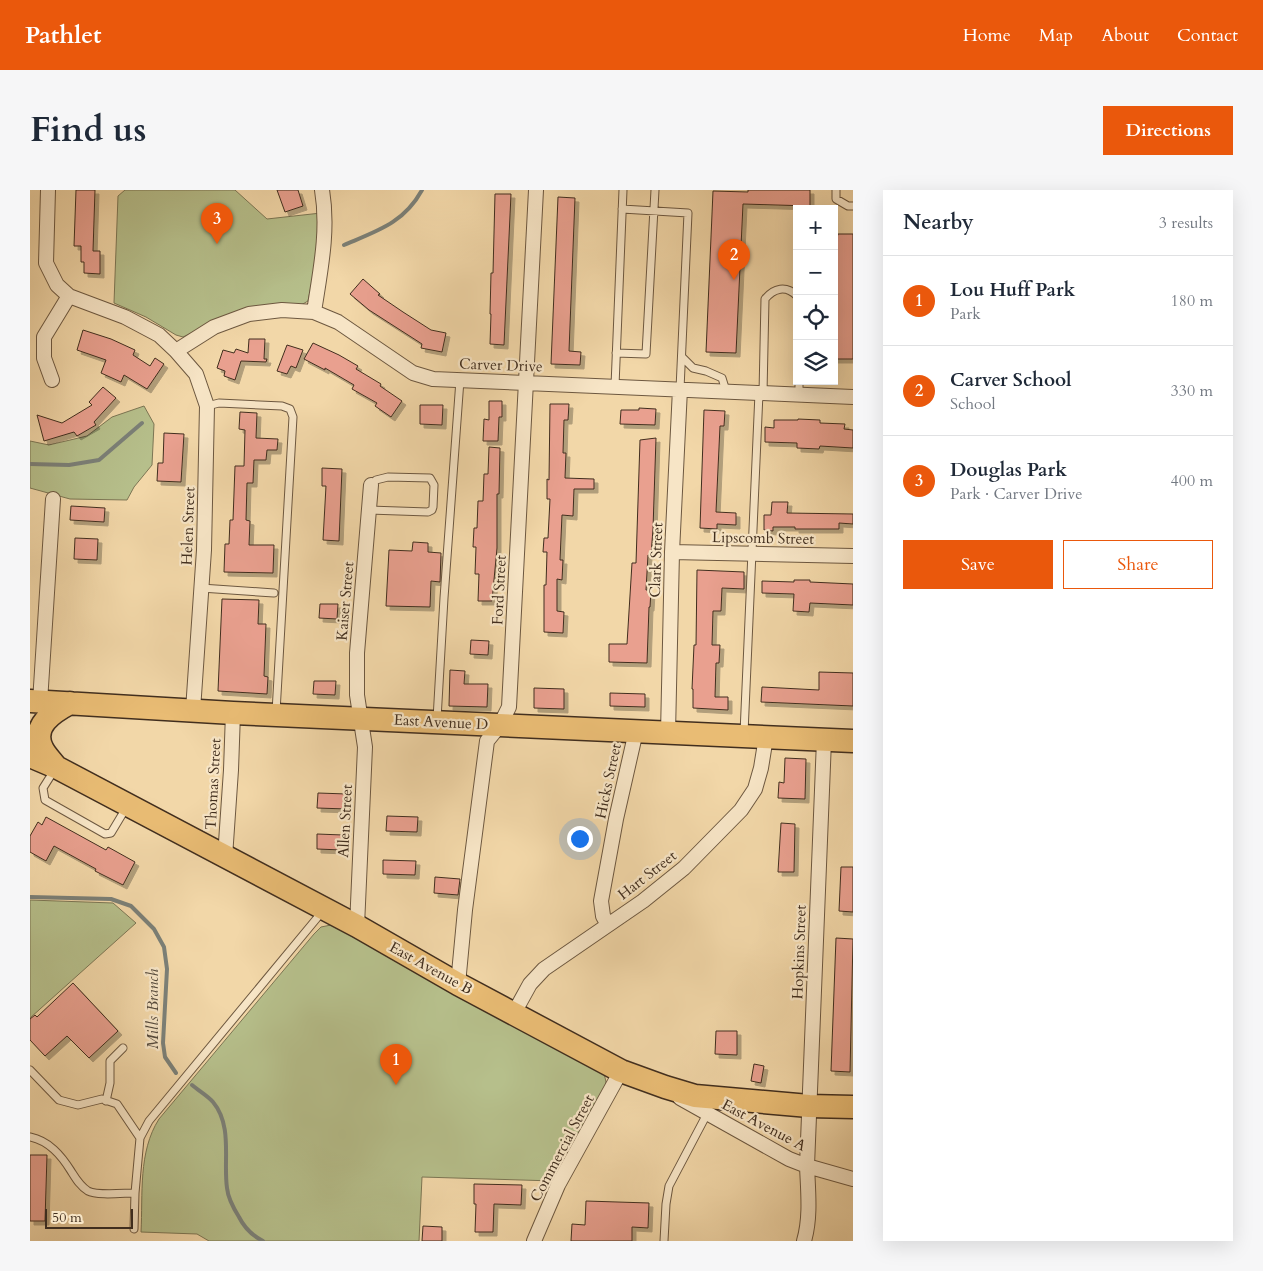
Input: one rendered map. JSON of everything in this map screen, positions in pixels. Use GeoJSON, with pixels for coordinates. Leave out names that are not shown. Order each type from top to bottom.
{"type":"FeatureCollection","features":[{"type":"Feature","properties":{"kind":"main road","name":"East Avenue D"},"geometry":{"type":"LineString","coordinates":[[35,701],[233,713],[853,741]]}},
{"type":"Feature","properties":{"kind":"main road"},"geometry":{"type":"LineString","coordinates":[[56,767],[42,748],[41,729],[46,718],[70,703]]}},
{"type":"Feature","properties":{"kind":"main road","name":"East Avenue B"},"geometry":{"type":"LineString","coordinates":[[30,756],[56,767],[357,926],[458,984],[621,1070],[665,1087],[696,1096],[711,1106],[853,1107]]}},
{"type":"Feature","properties":{"kind":"street"},"geometry":{"type":"LineString","coordinates":[[48,190],[46,263],[57,285],[69,296],[44,337],[44,358],[52,380]]}},
{"type":"Feature","properties":{"kind":"street"},"geometry":{"type":"LineString","coordinates":[[314,312],[321,268],[326,211],[322,190]]}},
{"type":"Feature","properties":{"kind":"street","name":"Ford Street"},"geometry":{"type":"LineString","coordinates":[[458,984],[464,910],[488,741],[500,725],[509,707],[536,190]]}},
{"type":"Feature","properties":{"kind":"street","name":"Helen Street"},"geometry":{"type":"LineString","coordinates":[[69,296],[125,317],[158,335],[176,351],[196,374],[207,406],[201,588],[193,710]]}},
{"type":"Feature","properties":{"kind":"street","name":"Carver Drive"},"geometry":{"type":"LineString","coordinates":[[176,351],[214,327],[249,314],[282,310],[314,312],[338,322],[413,373],[433,379],[761,393],[799,388],[853,398]]}},
{"type":"Feature","properties":{"kind":"street","name":"Clark Street"},"geometry":{"type":"LineString","coordinates":[[668,733],[672,552],[680,389]]}},
{"type":"Feature","properties":{"kind":"street","name":"Kaiser Street"},"geometry":{"type":"LineString","coordinates":[[359,719],[356,695],[357,653],[371,485]]}},
{"type":"Feature","properties":{"kind":"street"},"geometry":{"type":"LineString","coordinates":[[35,701],[53,499]]}},
{"type":"Feature","properties":{"kind":"street","name":"Lipscomb Street"},"geometry":{"type":"LineString","coordinates":[[672,552],[853,556]]}},
{"type":"Feature","properties":{"kind":"street","name":"Thomas Street"},"geometry":{"type":"LineString","coordinates":[[225,857],[233,713]]}},
{"type":"Feature","properties":{"kind":"street","name":"Allen Street"},"geometry":{"type":"LineString","coordinates":[[357,926],[365,747],[359,719]]}},
{"type":"Feature","properties":{"kind":"street","name":"Hicks Street"},"geometry":{"type":"LineString","coordinates":[[608,925],[603,916],[601,901],[616,820],[636,731]]}},
{"type":"Feature","properties":{"kind":"street","name":"Hart Street"},"geometry":{"type":"LineString","coordinates":[[514,1013],[530,984],[544,969],[608,925],[684,868],[741,810],[755,789],[762,768],[766,737]]}},
{"type":"Feature","properties":{"kind":"street","name":"Hopkins Street"},"geometry":{"type":"LineString","coordinates":[[804,1241],[807,1231],[808,1214],[809,1106],[824,740]]}},
{"type":"Feature","properties":{"kind":"street","name":"Commercial Street"},"geometry":{"type":"LineString","coordinates":[[534,1241],[558,1185],[621,1070]]}},
{"type":"Feature","properties":{"kind":"street","name":"East Avenue A"},"geometry":{"type":"LineString","coordinates":[[711,1106],[789,1159],[853,1179]]}},
{"type":"Feature","properties":{"kind":"lane"},"geometry":{"type":"LineString","coordinates":[[615,386],[623,190]]}},
{"type":"Feature","properties":{"kind":"lane"},"geometry":{"type":"LineString","coordinates":[[616,353],[646,354],[655,190]]}},
{"type":"Feature","properties":{"kind":"lane"},"geometry":{"type":"LineString","coordinates":[[836,190],[836,199],[848,206],[853,206]]}},
{"type":"Feature","properties":{"kind":"lane"},"geometry":{"type":"LineString","coordinates":[[622,209],[688,213],[680,389]]}},
{"type":"Feature","properties":{"kind":"lane"},"geometry":{"type":"LineString","coordinates":[[744,736],[751,554],[765,298],[770,292],[778,289],[788,290],[796,295]]}},
{"type":"Feature","properties":{"kind":"lane"},"geometry":{"type":"LineString","coordinates":[[682,357],[693,368],[722,378],[726,391]]}},
{"type":"Feature","properties":{"kind":"lane"},"geometry":{"type":"LineString","coordinates":[[437,722],[460,380]]}},
{"type":"Feature","properties":{"kind":"lane"},"geometry":{"type":"LineString","coordinates":[[207,406],[219,403],[282,406],[290,409],[293,417],[276,715]]}},
{"type":"Feature","properties":{"kind":"lane"},"geometry":{"type":"LineString","coordinates":[[369,510],[428,512],[433,507],[434,485],[430,478],[388,477],[376,480],[371,485]]}},
{"type":"Feature","properties":{"kind":"lane"},"geometry":{"type":"LineString","coordinates":[[201,588],[274,593]]}},
{"type":"Feature","properties":{"kind":"lane"},"geometry":{"type":"LineString","coordinates":[[56,767],[43,788],[45,800],[105,834],[111,833],[128,805]]}},
{"type":"Feature","properties":{"kind":"lane"},"geometry":{"type":"LineString","coordinates":[[134,1229],[140,1138],[149,1121],[325,909]]}},
{"type":"Feature","properties":{"kind":"lane"},"geometry":{"type":"LineString","coordinates":[[106,1101],[110,1083],[110,1061],[123,1048]]}},
{"type":"Feature","properties":{"kind":"lane"},"geometry":{"type":"LineString","coordinates":[[30,1070],[59,1100],[78,1105],[102,1099],[117,1104],[140,1138]]}},
{"type":"Feature","properties":{"kind":"lane"},"geometry":{"type":"LineString","coordinates":[[664,1241],[669,1186],[711,1106]]}},
{"type":"Feature","properties":{"kind":"lane"},"geometry":{"type":"LineString","coordinates":[[30,1137],[46,1143],[54,1149],[80,1185],[90,1192],[135,1193]]}},
{"type":"Feature","properties":{"kind":"green space"},"geometry":{"type":"Polygon","coordinates":[[[125,190],[235,190],[267,219],[321,213],[315,267],[308,301],[301,305],[229,315],[183,337],[176,335],[146,317],[114,303],[118,196],[125,190]]]}},
{"type":"Feature","properties":{"kind":"green space"},"geometry":{"type":"Polygon","coordinates":[[[144,406],[154,424],[152,465],[134,487],[127,500],[70,499],[30,488],[30,441],[49,445],[87,436],[112,417],[144,406]]]}},
{"type":"Feature","properties":{"kind":"green space"},"geometry":{"type":"Polygon","coordinates":[[[30,900],[113,903],[136,923],[30,1018],[30,900]]]}},
{"type":"Feature","properties":{"kind":"green space"},"geometry":{"type":"Polygon","coordinates":[[[331,925],[604,1073],[605,1087],[554,1181],[422,1177],[419,1241],[209,1241],[197,1234],[141,1232],[145,1159],[152,1132],[159,1119],[314,934],[321,927],[331,925]]]}},
{"type":"Feature","properties":{"kind":"building"},"geometry":{"type":"Polygon","coordinates":[[[76,190],[95,190],[93,251],[100,251],[100,274],[84,273],[84,262],[81,262],[81,246],[74,246],[76,190]]]}},
{"type":"Feature","properties":{"kind":"building"},"geometry":{"type":"Polygon","coordinates":[[[277,190],[298,190],[303,206],[285,212],[277,190]]]}},
{"type":"Feature","properties":{"kind":"building"},"geometry":{"type":"Polygon","coordinates":[[[748,190],[810,190],[810,205],[743,204],[736,353],[706,352],[713,191],[748,192],[748,190]]]}},
{"type":"Feature","properties":{"kind":"building"},"geometry":{"type":"Polygon","coordinates":[[[495,194],[511,194],[504,345],[490,344],[495,194]]]}},
{"type":"Feature","properties":{"kind":"building"},"geometry":{"type":"Polygon","coordinates":[[[558,197],[575,198],[569,351],[581,352],[580,365],[551,364],[558,197]]]}},
{"type":"Feature","properties":{"kind":"building"},"geometry":{"type":"Polygon","coordinates":[[[838,234],[853,234],[853,359],[838,359],[838,234]]]}},
{"type":"Feature","properties":{"kind":"building"},"geometry":{"type":"Polygon","coordinates":[[[363,279],[380,294],[378,295],[403,312],[431,330],[446,333],[442,352],[421,348],[422,344],[369,310],[350,294],[363,279]]]}},
{"type":"Feature","properties":{"kind":"building"},"geometry":{"type":"Polygon","coordinates":[[[83,330],[111,339],[135,350],[133,355],[150,366],[155,358],[164,364],[147,389],[124,375],[121,382],[101,373],[106,360],[77,350],[83,330]]]}},
{"type":"Feature","properties":{"kind":"building"},"geometry":{"type":"Polygon","coordinates":[[[249,339],[265,339],[264,359],[267,359],[266,362],[241,361],[235,380],[224,376],[225,371],[217,368],[223,350],[234,353],[236,349],[248,353],[249,339]]]}},
{"type":"Feature","properties":{"kind":"building"},"geometry":{"type":"Polygon","coordinates":[[[313,343],[358,366],[356,369],[381,384],[380,386],[402,401],[391,417],[375,406],[377,403],[352,389],[354,385],[325,368],[325,370],[304,359],[313,343]]]}},
{"type":"Feature","properties":{"kind":"building"},"geometry":{"type":"Polygon","coordinates":[[[287,345],[303,350],[296,368],[291,366],[287,374],[277,371],[287,345]]]}},
{"type":"Feature","properties":{"kind":"building"},"geometry":{"type":"Polygon","coordinates":[[[103,387],[116,398],[94,422],[96,425],[77,436],[74,432],[44,441],[37,415],[62,423],[92,405],[89,402],[103,387]]]}},
{"type":"Feature","properties":{"kind":"building"},"geometry":{"type":"Polygon","coordinates":[[[489,401],[502,401],[502,417],[499,417],[498,441],[483,441],[484,419],[489,420],[489,401]]]}},
{"type":"Feature","properties":{"kind":"building"},"geometry":{"type":"Polygon","coordinates":[[[550,404],[569,404],[568,420],[564,420],[563,453],[566,453],[565,478],[594,479],[594,489],[574,489],[573,516],[562,515],[560,560],[563,560],[562,580],[557,579],[557,611],[564,612],[563,633],[544,632],[544,585],[546,585],[547,552],[543,552],[544,538],[548,538],[550,499],[547,499],[547,479],[549,480],[550,404]]]}},
{"type":"Feature","properties":{"kind":"building"},"geometry":{"type":"Polygon","coordinates":[[[420,405],[443,405],[442,425],[420,424],[420,405]]]}},
{"type":"Feature","properties":{"kind":"building"},"geometry":{"type":"Polygon","coordinates":[[[639,408],[656,409],[655,425],[620,424],[621,410],[639,410],[639,408]]]}},
{"type":"Feature","properties":{"kind":"building"},"geometry":{"type":"Polygon","coordinates":[[[704,410],[725,411],[724,426],[720,426],[716,512],[736,513],[736,525],[717,524],[717,529],[700,528],[704,410]]]}},
{"type":"Feature","properties":{"kind":"building"},"geometry":{"type":"Polygon","coordinates":[[[240,412],[257,413],[256,438],[278,439],[277,450],[267,450],[266,460],[254,460],[253,483],[247,483],[246,520],[250,521],[249,545],[274,545],[273,573],[224,572],[225,544],[229,544],[230,520],[233,520],[235,466],[244,466],[245,430],[239,429],[240,412]]]}},
{"type":"Feature","properties":{"kind":"building"},"geometry":{"type":"Polygon","coordinates":[[[774,420],[820,420],[820,423],[845,424],[844,429],[853,430],[853,448],[820,446],[819,449],[797,448],[797,443],[765,442],[765,427],[774,428],[774,420]]]}},
{"type":"Feature","properties":{"kind":"building"},"geometry":{"type":"Polygon","coordinates":[[[164,433],[184,434],[181,482],[157,481],[158,463],[163,463],[164,433]]]}},
{"type":"Feature","properties":{"kind":"building"},"geometry":{"type":"Polygon","coordinates":[[[656,438],[653,529],[651,555],[648,555],[646,590],[651,590],[647,663],[609,662],[609,644],[627,644],[632,563],[636,563],[640,440],[656,438]]]}},
{"type":"Feature","properties":{"kind":"building"},"geometry":{"type":"Polygon","coordinates":[[[489,447],[500,448],[499,494],[497,494],[497,548],[492,601],[478,601],[479,574],[475,574],[476,547],[473,547],[474,528],[477,528],[478,501],[483,501],[484,474],[488,474],[489,447]]]}},
{"type":"Feature","properties":{"kind":"building"},"geometry":{"type":"Polygon","coordinates":[[[322,468],[342,469],[339,541],[323,540],[326,486],[322,486],[322,468]]]}},
{"type":"Feature","properties":{"kind":"building"},"geometry":{"type":"Polygon","coordinates":[[[772,502],[788,502],[787,513],[853,514],[853,524],[839,523],[839,529],[773,527],[773,531],[764,530],[764,515],[771,515],[772,502]]]}},
{"type":"Feature","properties":{"kind":"building"},"geometry":{"type":"Polygon","coordinates":[[[71,506],[105,508],[104,522],[70,520],[71,506]]]}},
{"type":"Feature","properties":{"kind":"building"},"geometry":{"type":"Polygon","coordinates":[[[75,538],[98,539],[97,560],[74,559],[75,538]]]}},
{"type":"Feature","properties":{"kind":"building"},"geometry":{"type":"Polygon","coordinates":[[[413,542],[428,543],[428,552],[441,553],[440,582],[431,581],[430,607],[386,606],[389,550],[412,551],[413,542]]]}},
{"type":"Feature","properties":{"kind":"building"},"geometry":{"type":"Polygon","coordinates":[[[697,570],[744,572],[744,589],[722,588],[721,611],[713,611],[712,645],[720,645],[719,663],[716,663],[715,697],[728,697],[728,710],[693,708],[692,689],[694,645],[696,645],[697,570]]]}},
{"type":"Feature","properties":{"kind":"building"},"geometry":{"type":"Polygon","coordinates":[[[794,580],[853,584],[853,605],[810,603],[809,612],[793,611],[794,594],[762,593],[762,581],[794,582],[794,580]]]}},
{"type":"Feature","properties":{"kind":"building"},"geometry":{"type":"Polygon","coordinates":[[[222,599],[259,600],[258,624],[266,624],[264,676],[268,677],[267,694],[218,691],[222,599]]]}},
{"type":"Feature","properties":{"kind":"building"},"geometry":{"type":"Polygon","coordinates":[[[320,604],[338,604],[337,619],[319,618],[320,604]]]}},
{"type":"Feature","properties":{"kind":"building"},"geometry":{"type":"Polygon","coordinates":[[[471,640],[489,641],[488,655],[470,654],[471,640]]]}},
{"type":"Feature","properties":{"kind":"building"},"geometry":{"type":"Polygon","coordinates":[[[450,670],[465,671],[464,684],[488,684],[487,707],[449,706],[450,670]]]}},
{"type":"Feature","properties":{"kind":"building"},"geometry":{"type":"Polygon","coordinates":[[[819,672],[853,673],[853,706],[761,702],[762,687],[819,690],[819,672]]]}},
{"type":"Feature","properties":{"kind":"building"},"geometry":{"type":"Polygon","coordinates":[[[314,681],[336,681],[335,695],[313,694],[314,681]]]}},
{"type":"Feature","properties":{"kind":"building"},"geometry":{"type":"Polygon","coordinates":[[[534,688],[564,689],[564,709],[534,708],[534,688]]]}},
{"type":"Feature","properties":{"kind":"building"},"geometry":{"type":"Polygon","coordinates":[[[610,693],[645,694],[645,707],[610,706],[610,693]]]}},
{"type":"Feature","properties":{"kind":"building"},"geometry":{"type":"Polygon","coordinates":[[[785,758],[806,759],[805,799],[778,798],[779,782],[784,783],[785,758]]]}},
{"type":"Feature","properties":{"kind":"building"},"geometry":{"type":"Polygon","coordinates":[[[318,793],[347,794],[347,809],[317,808],[318,793]]]}},
{"type":"Feature","properties":{"kind":"building"},"geometry":{"type":"Polygon","coordinates":[[[387,816],[418,817],[417,832],[386,831],[387,816]]]}},
{"type":"Feature","properties":{"kind":"building"},"geometry":{"type":"Polygon","coordinates":[[[46,817],[106,850],[108,847],[135,862],[123,885],[95,871],[96,869],[54,846],[46,861],[30,852],[30,836],[38,822],[42,825],[46,817]]]}},
{"type":"Feature","properties":{"kind":"building"},"geometry":{"type":"Polygon","coordinates":[[[781,823],[795,824],[794,872],[778,872],[781,823]]]}},
{"type":"Feature","properties":{"kind":"building"},"geometry":{"type":"Polygon","coordinates":[[[317,834],[343,835],[342,850],[317,849],[317,834]]]}},
{"type":"Feature","properties":{"kind":"building"},"geometry":{"type":"Polygon","coordinates":[[[383,860],[416,861],[415,875],[383,874],[383,860]]]}},
{"type":"Feature","properties":{"kind":"building"},"geometry":{"type":"Polygon","coordinates":[[[841,867],[853,867],[853,912],[839,911],[841,867]]]}},
{"type":"Feature","properties":{"kind":"building"},"geometry":{"type":"Polygon","coordinates":[[[435,877],[460,879],[458,895],[434,893],[435,877]]]}},
{"type":"Feature","properties":{"kind":"building"},"geometry":{"type":"Polygon","coordinates":[[[836,938],[853,939],[850,1072],[831,1071],[836,938]]]}},
{"type":"Feature","properties":{"kind":"building"},"geometry":{"type":"Polygon","coordinates":[[[73,983],[118,1031],[89,1058],[67,1036],[45,1056],[30,1040],[30,1019],[35,1015],[37,1017],[73,983]]]}},
{"type":"Feature","properties":{"kind":"building"},"geometry":{"type":"Polygon","coordinates":[[[716,1031],[737,1031],[737,1055],[715,1054],[716,1031]]]}},
{"type":"Feature","properties":{"kind":"building"},"geometry":{"type":"Polygon","coordinates":[[[754,1064],[764,1066],[761,1083],[751,1081],[754,1064]]]}},
{"type":"Feature","properties":{"kind":"building"},"geometry":{"type":"Polygon","coordinates":[[[30,1155],[47,1155],[45,1221],[30,1221],[30,1155]]]}},
{"type":"Feature","properties":{"kind":"building"},"geometry":{"type":"Polygon","coordinates":[[[474,1184],[522,1185],[521,1205],[494,1204],[493,1232],[475,1232],[476,1204],[474,1204],[474,1184]]]}},
{"type":"Feature","properties":{"kind":"building"},"geometry":{"type":"Polygon","coordinates":[[[586,1201],[649,1203],[648,1228],[632,1227],[632,1241],[571,1241],[572,1224],[585,1225],[586,1201]]]}},
{"type":"Feature","properties":{"kind":"building"},"geometry":{"type":"Polygon","coordinates":[[[423,1226],[442,1227],[442,1241],[422,1241],[423,1226]]]}},
{"type":"Feature","properties":{"kind":"waterway"},"geometry":{"type":"LineString","coordinates":[[344,245],[389,225],[407,211],[422,190]]}},
{"type":"Feature","properties":{"kind":"waterway"},"geometry":{"type":"LineString","coordinates":[[30,464],[69,465],[99,460],[142,423]]}},
{"type":"Feature","properties":{"kind":"waterway","name":"Mills Branch"},"geometry":{"type":"LineString","coordinates":[[30,897],[111,899],[131,906],[154,929],[164,947],[167,969],[163,1043],[165,1057],[176,1073]]}},
{"type":"Feature","properties":{"kind":"waterway","name":"Mills Branch"},"geometry":{"type":"LineString","coordinates":[[192,1085],[211,1100],[219,1111],[225,1133],[226,1178],[229,1196],[243,1224],[252,1234],[263,1241]]}},
{"type":"Feature","properties":{"kind":"place","name":"Douglas Park"},"geometry":{"type":"Point","coordinates":[217,244]}},
{"type":"Feature","properties":{"kind":"place","name":"Carver School"},"geometry":{"type":"Point","coordinates":[734,280]}},
{"type":"Feature","properties":{"kind":"place","name":"Lou Huff Park"},"geometry":{"type":"Point","coordinates":[396,1085]}}]}
